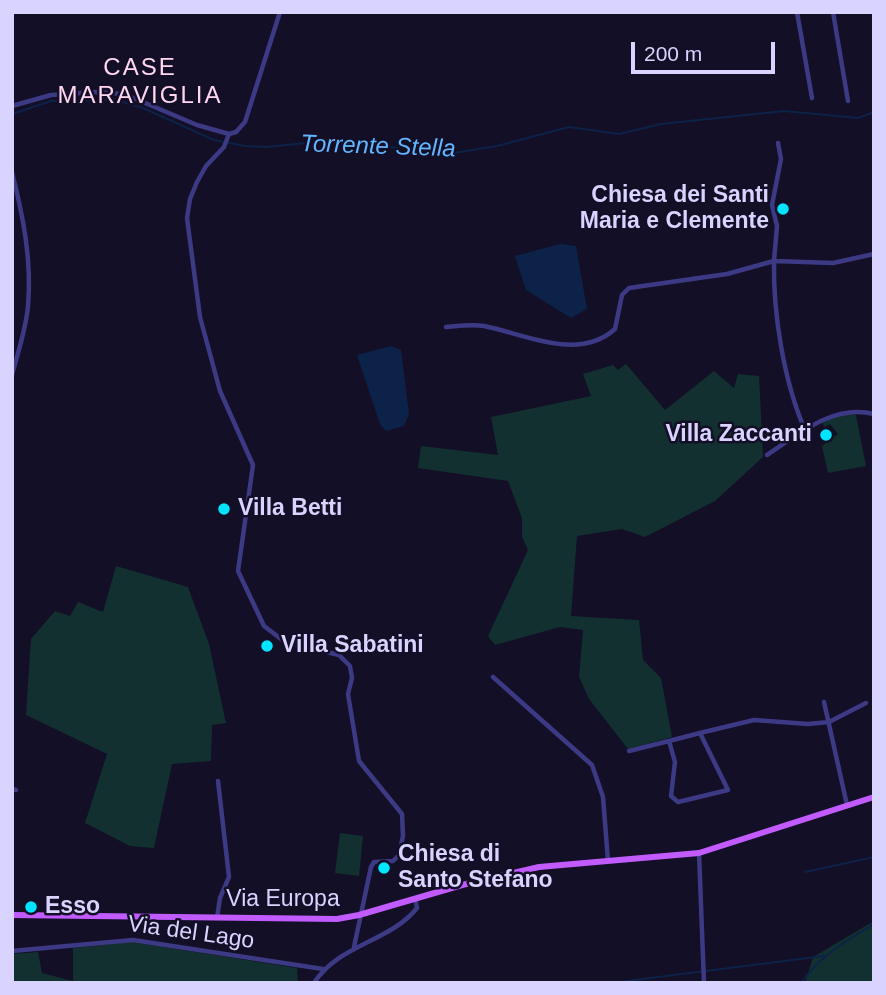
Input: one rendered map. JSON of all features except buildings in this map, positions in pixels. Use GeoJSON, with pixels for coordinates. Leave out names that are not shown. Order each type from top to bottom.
{"type":"FeatureCollection","features":[{"type":"Feature","properties":{"kind":"main road","name":"Via Europa"},"geometry":{"type":"LineString","coordinates":[[12,915],[337,919],[539,867],[699,853],[874,797]]}},
{"type":"Feature","properties":{"kind":"street"},"geometry":{"type":"LineString","coordinates":[[12,106],[51,95],[95,92],[124,94],[228,136],[246,122],[281,12]]}},
{"type":"Feature","properties":{"kind":"street"},"geometry":{"type":"LineString","coordinates":[[797,12],[812,98]]}},
{"type":"Feature","properties":{"kind":"street"},"geometry":{"type":"LineString","coordinates":[[833,12],[848,101]]}},
{"type":"Feature","properties":{"kind":"street"},"geometry":{"type":"LineString","coordinates":[[228,136],[225,147],[202,173],[190,199],[187,218],[200,317],[220,391],[253,465],[246,528],[237,566],[264,626],[285,642],[340,655],[350,666],[352,678],[348,694],[359,761],[366,774],[401,814],[403,836],[397,859],[377,861],[370,867],[354,947]]}},
{"type":"Feature","properties":{"kind":"street"},"geometry":{"type":"LineString","coordinates":[[778,143],[781,159],[772,205],[777,226],[774,261],[775,313],[792,400],[804,430]]}},
{"type":"Feature","properties":{"kind":"street"},"geometry":{"type":"LineString","coordinates":[[12,172],[25,228],[28,262],[28,306],[12,375]]}},
{"type":"Feature","properties":{"kind":"street"},"geometry":{"type":"LineString","coordinates":[[446,327],[481,325],[561,345],[576,345],[615,330],[622,295],[629,288],[727,274],[774,261],[833,262],[874,254]]}},
{"type":"Feature","properties":{"kind":"street"},"geometry":{"type":"LineString","coordinates":[[767,454],[804,430],[839,414],[874,414]]}},
{"type":"Feature","properties":{"kind":"street"},"geometry":{"type":"LineString","coordinates":[[493,677],[592,765],[603,797],[608,862]]}},
{"type":"Feature","properties":{"kind":"street"},"geometry":{"type":"LineString","coordinates":[[824,702],[847,805]]}},
{"type":"Feature","properties":{"kind":"street"},"geometry":{"type":"LineString","coordinates":[[629,751],[754,720],[808,724],[829,722],[866,703]]}},
{"type":"Feature","properties":{"kind":"street"},"geometry":{"type":"LineString","coordinates":[[668,741],[675,762],[672,798],[681,802],[726,792],[727,786],[704,746],[700,733]]}},
{"type":"Feature","properties":{"kind":"street"},"geometry":{"type":"LineString","coordinates":[[217,918],[219,898],[229,877],[218,781]]}},
{"type":"Feature","properties":{"kind":"street"},"geometry":{"type":"LineString","coordinates":[[699,853],[705,983]]}},
{"type":"Feature","properties":{"kind":"street"},"geometry":{"type":"LineString","coordinates":[[314,983],[323,969],[354,947],[408,920],[417,908],[415,898]]}},
{"type":"Feature","properties":{"kind":"street","name":"Via del Lago"},"geometry":{"type":"LineString","coordinates":[[12,951],[133,940],[323,969]]}},
{"type":"Feature","properties":{"kind":"green space"},"geometry":{"type":"Polygon","coordinates":[[[626,364],[665,410],[714,371],[734,388],[738,374],[759,376],[763,457],[715,501],[645,537],[622,529],[577,536],[571,616],[639,620],[643,660],[661,678],[672,737],[628,749],[589,699],[579,677],[583,630],[560,627],[495,645],[488,636],[528,550],[522,537],[522,518],[508,481],[418,468],[421,446],[498,455],[491,417],[591,396],[583,374],[613,365],[618,370],[626,364]]]}},
{"type":"Feature","properties":{"kind":"green space"},"geometry":{"type":"Polygon","coordinates":[[[837,415],[856,415],[866,466],[828,473],[822,446],[838,434],[830,424],[825,427],[822,423],[837,415]]]}},
{"type":"Feature","properties":{"kind":"green space"},"geometry":{"type":"Polygon","coordinates":[[[116,566],[188,587],[209,644],[226,723],[212,725],[211,761],[172,764],[154,848],[130,846],[85,823],[107,754],[26,715],[31,639],[55,611],[70,616],[78,602],[103,612],[116,566]]]}},
{"type":"Feature","properties":{"kind":"green space"},"geometry":{"type":"Polygon","coordinates":[[[340,833],[363,836],[359,876],[335,873],[340,833]]]}},
{"type":"Feature","properties":{"kind":"green space"},"geometry":{"type":"Polygon","coordinates":[[[874,921],[874,983],[805,983],[813,957],[874,921]]]}},
{"type":"Feature","properties":{"kind":"green space"},"geometry":{"type":"Polygon","coordinates":[[[131,942],[297,968],[298,983],[12,983],[12,954],[38,952],[42,973],[73,981],[73,948],[131,942]]]}},
{"type":"Feature","properties":{"kind":"water"},"geometry":{"type":"Polygon","coordinates":[[[560,244],[576,246],[587,309],[571,318],[526,290],[515,256],[560,244]]]}},
{"type":"Feature","properties":{"kind":"water"},"geometry":{"type":"Polygon","coordinates":[[[391,346],[401,350],[409,414],[404,426],[386,431],[380,424],[357,355],[391,346]]]}},
{"type":"Feature","properties":{"kind":"waterway","name":"Torrente Stella"},"geometry":{"type":"LineString","coordinates":[[12,114],[51,101],[116,100],[143,108],[214,140],[245,146],[266,147],[326,141],[454,153],[497,146],[569,127],[619,134],[661,124],[784,111],[858,118],[874,112]]}},
{"type":"Feature","properties":{"kind":"waterway"},"geometry":{"type":"LineString","coordinates":[[805,872],[874,857]]}},
{"type":"Feature","properties":{"kind":"waterway"},"geometry":{"type":"LineString","coordinates":[[801,983],[825,957],[874,924]]}},
{"type":"Feature","properties":{"kind":"waterway"},"geometry":{"type":"LineString","coordinates":[[611,983],[824,956]]}},
{"type":"Feature","properties":{"kind":"place","name":"Chiesa dei Santi Maria e Clemente"},"geometry":{"type":"Point","coordinates":[783,209]}},
{"type":"Feature","properties":{"kind":"place","name":"Villa Zaccanti"},"geometry":{"type":"Point","coordinates":[826,435]}},
{"type":"Feature","properties":{"kind":"place","name":"Villa Betti"},"geometry":{"type":"Point","coordinates":[224,509]}},
{"type":"Feature","properties":{"kind":"place","name":"Villa Sabatini"},"geometry":{"type":"Point","coordinates":[267,646]}},
{"type":"Feature","properties":{"kind":"place","name":"Chiesa di Santo Stefano"},"geometry":{"type":"Point","coordinates":[384,868]}},
{"type":"Feature","properties":{"kind":"place","name":"Esso"},"geometry":{"type":"Point","coordinates":[31,907]}},
{"type":"Feature","properties":{"kind":"district","name":"CASE MARAVIGLIA"},"geometry":{"type":"Point","coordinates":[140,82]}}]}
